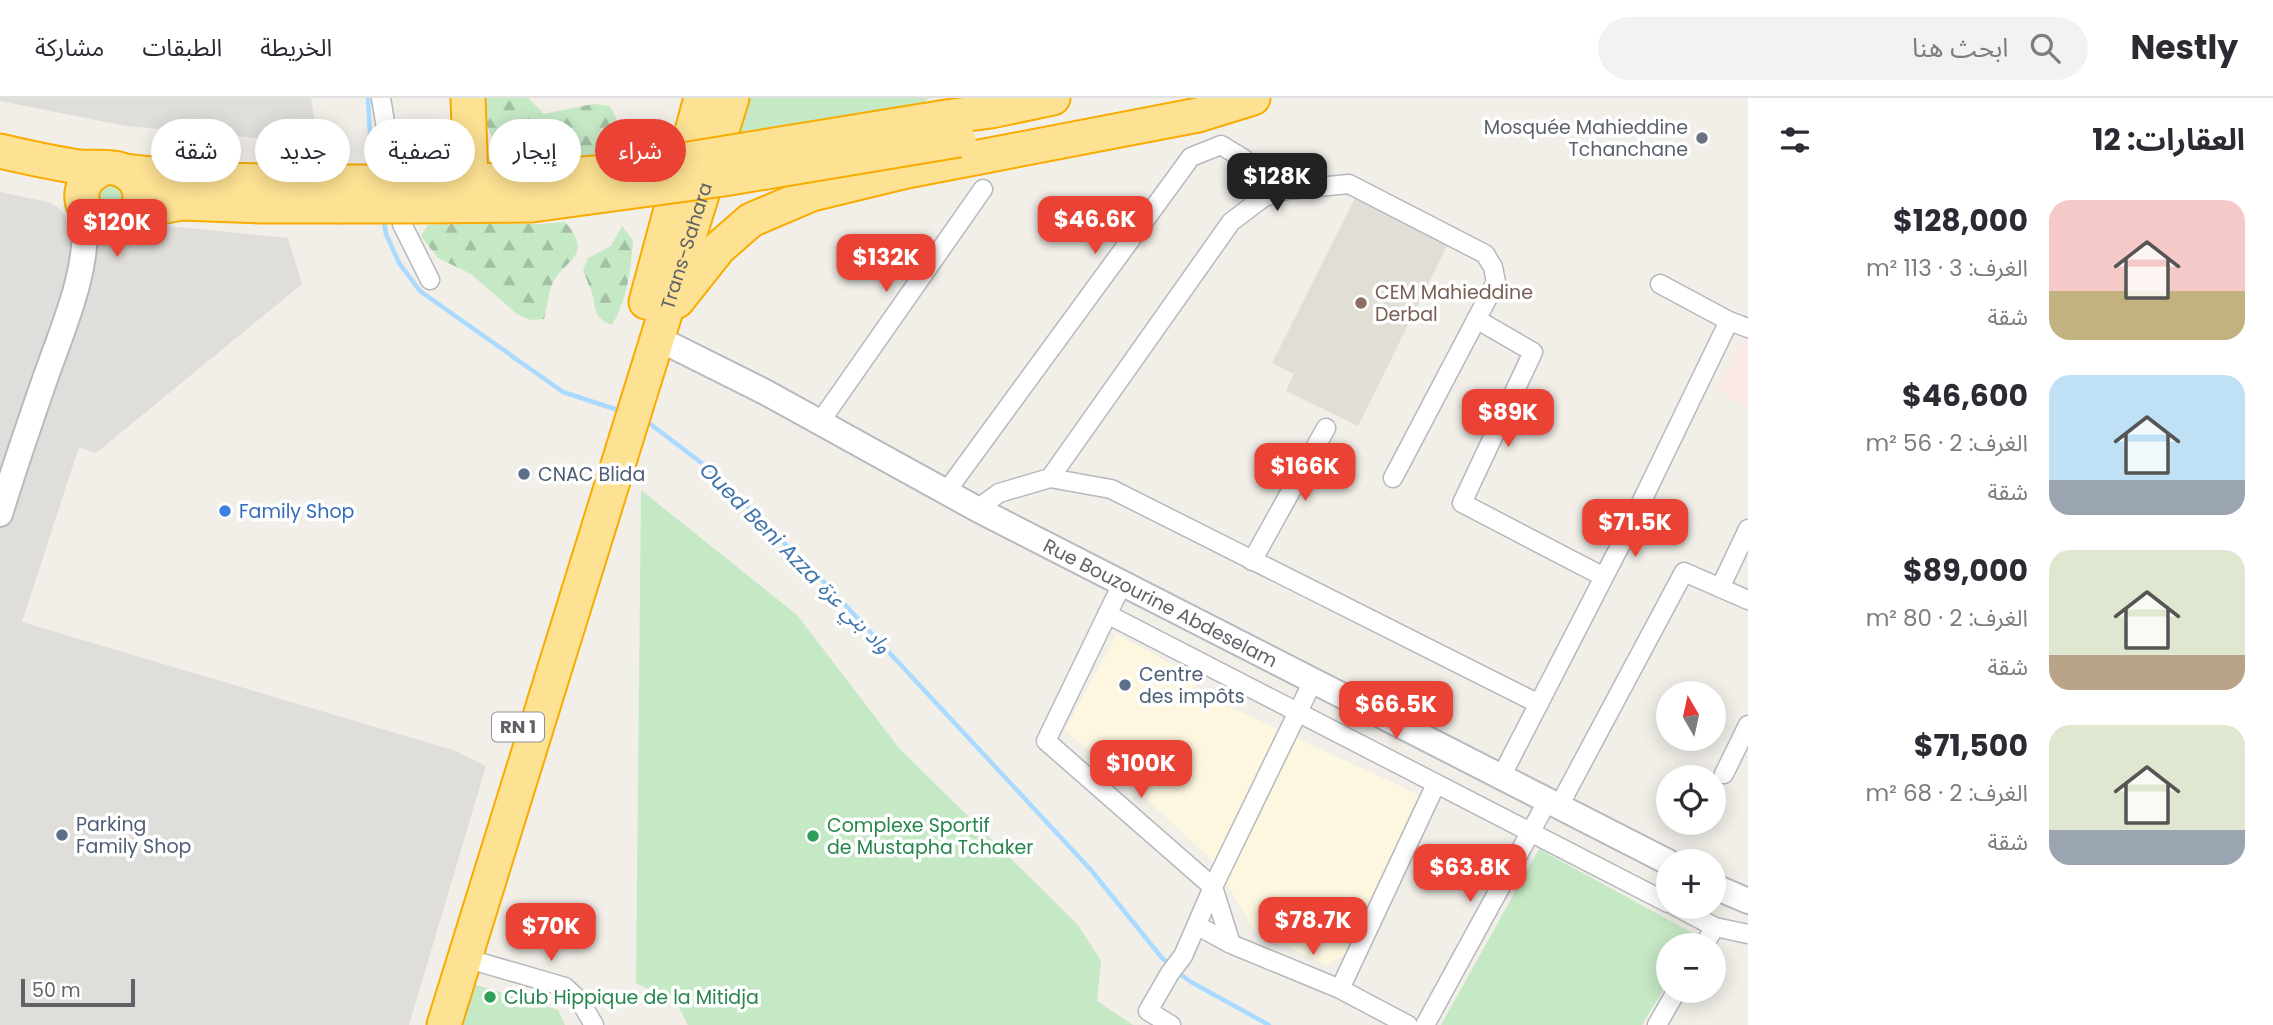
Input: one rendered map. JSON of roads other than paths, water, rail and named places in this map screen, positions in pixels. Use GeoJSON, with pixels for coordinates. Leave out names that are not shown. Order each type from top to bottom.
{"type":"FeatureCollection","features":[{"type":"Feature","properties":{"kind":"highway"},"geometry":{"type":"LineString","coordinates":[[449,98],[458,189]]}},
{"type":"Feature","properties":{"kind":"highway"},"geometry":{"type":"LineString","coordinates":[[687,146],[687,104],[691,98]]}},
{"type":"Feature","properties":{"kind":"highway","name":"RN 1"},"geometry":{"type":"LineString","coordinates":[[444,1025],[632,390],[687,146],[701,98]]}},
{"type":"Feature","properties":{"kind":"highway","name":"Trans-Sahara"},"geometry":{"type":"LineString","coordinates":[[632,390],[660,329],[732,98]]}},
{"type":"Feature","properties":{"kind":"highway"},"geometry":{"type":"LineString","coordinates":[[0,151],[52,163],[339,194],[411,194],[458,189],[531,192],[621,170],[986,113],[1053,98]]}},
{"type":"Feature","properties":{"kind":"highway"},"geometry":{"type":"LineString","coordinates":[[986,113],[1180,98]]}},
{"type":"Feature","properties":{"kind":"highway"},"geometry":{"type":"LineString","coordinates":[[660,329],[719,248],[751,220],[812,194],[907,171],[1198,116],[1253,98]]}},
{"type":"Feature","properties":{"kind":"highway"},"geometry":{"type":"LineString","coordinates":[[458,189],[468,114]]}},
{"type":"Feature","properties":{"kind":"highway"},"geometry":{"type":"LineString","coordinates":[[468,114],[482,152],[531,192]]}},
{"type":"Feature","properties":{"kind":"highway"},"geometry":{"type":"LineString","coordinates":[[84,207],[82,194],[85,183],[93,175],[113,170],[134,180],[140,193],[138,208],[126,222]]}},
{"type":"Feature","properties":{"kind":"highway"},"geometry":{"type":"LineString","coordinates":[[0,173],[54,187],[77,198],[94,221],[108,226],[126,222],[152,209],[181,202],[260,206],[339,194]]}},
{"type":"Feature","properties":{"kind":"highway","name":"RN 1"},"geometry":{"type":"LineString","coordinates":[[427,1025],[619,434]]}},
{"type":"Feature","properties":{"kind":"street"},"geometry":{"type":"LineString","coordinates":[[381,98],[402,224],[430,280]]}},
{"type":"Feature","properties":{"kind":"street"},"geometry":{"type":"LineString","coordinates":[[946,492],[1191,157],[1221,145],[1244,159],[1264,197]]}},
{"type":"Feature","properties":{"kind":"street"},"geometry":{"type":"LineString","coordinates":[[1050,478],[1231,222],[1264,197],[1286,190],[1349,184],[1485,254],[1493,267],[1496,282],[1393,478]]}},
{"type":"Feature","properties":{"kind":"street"},"geometry":{"type":"LineString","coordinates":[[820,422],[983,189]]}},
{"type":"Feature","properties":{"kind":"street"},"geometry":{"type":"LineString","coordinates":[[0,514],[83,268],[86,239],[84,207]]}},
{"type":"Feature","properties":{"kind":"street"},"geometry":{"type":"LineString","coordinates":[[83,268],[104,239],[126,222]]}},
{"type":"Feature","properties":{"kind":"street"},"geometry":{"type":"LineString","coordinates":[[1660,284],[1729,321],[1748,328]]}},
{"type":"Feature","properties":{"kind":"street"},"geometry":{"type":"LineString","coordinates":[[1476,320],[1533,352],[1462,503],[1604,577]]}},
{"type":"Feature","properties":{"kind":"street"},"geometry":{"type":"LineString","coordinates":[[1501,777],[1604,577],[1729,321]]}},
{"type":"Feature","properties":{"kind":"street","name":"Rue Bouzourine Abdeselam"},"geometry":{"type":"LineString","coordinates":[[660,329],[765,392],[977,509],[1656,856]]}},
{"type":"Feature","properties":{"kind":"street"},"geometry":{"type":"LineString","coordinates":[[1252,561],[1326,428]]}},
{"type":"Feature","properties":{"kind":"street"},"geometry":{"type":"LineString","coordinates":[[977,509],[999,493],[1050,478],[1111,489],[1539,704]]}},
{"type":"Feature","properties":{"kind":"street"},"geometry":{"type":"LineString","coordinates":[[1720,588],[1748,528]]}},
{"type":"Feature","properties":{"kind":"street"},"geometry":{"type":"LineString","coordinates":[[1425,1025],[1531,832],[1554,803],[1684,572],[1748,600]]}},
{"type":"Feature","properties":{"kind":"street"},"geometry":{"type":"LineString","coordinates":[[1122,584],[1046,741],[1213,887],[1231,944]]}},
{"type":"Feature","properties":{"kind":"street"},"geometry":{"type":"LineString","coordinates":[[1107,614],[1656,897]]}},
{"type":"Feature","properties":{"kind":"street"},"geometry":{"type":"LineString","coordinates":[[1171,1025],[1148,1011],[1183,956],[1198,926],[1213,887],[1313,681]]}},
{"type":"Feature","properties":{"kind":"street"},"geometry":{"type":"LineString","coordinates":[[1726,771],[1748,725]]}},
{"type":"Feature","properties":{"kind":"street"},"geometry":{"type":"LineString","coordinates":[[1340,989],[1436,783]]}},
{"type":"Feature","properties":{"kind":"street"},"geometry":{"type":"LineString","coordinates":[[1726,892],[1748,901]]}},
{"type":"Feature","properties":{"kind":"street"},"geometry":{"type":"LineString","coordinates":[[1700,919],[1715,927],[1748,934]]}},
{"type":"Feature","properties":{"kind":"street"},"geometry":{"type":"LineString","coordinates":[[1198,926],[1231,944],[1340,989],[1408,1025]]}},
{"type":"Feature","properties":{"kind":"street"},"geometry":{"type":"LineString","coordinates":[[1711,933],[1715,927]]}},
{"type":"Feature","properties":{"kind":"street"},"geometry":{"type":"LineString","coordinates":[[465,958],[565,987],[580,1001],[594,1025]]}},
{"type":"Feature","properties":{"kind":"street"},"geometry":{"type":"LineString","coordinates":[[1657,1025],[1670,1003]]}},
{"type":"Feature","properties":{"kind":"waterway","name":"Oued Beni Azza واد بني عزة"},"geometry":{"type":"LineString","coordinates":[[368,98],[369,119]]}},
{"type":"Feature","properties":{"kind":"waterway","name":"Oued Beni Azza واد بني عزة"},"geometry":{"type":"LineString","coordinates":[[383,217],[386,234],[399,263],[420,291],[563,392],[621,411]]}},
{"type":"Feature","properties":{"kind":"waterway","name":"Oued Beni Azza واد بني عزة"},"geometry":{"type":"LineString","coordinates":[[645,420],[707,467],[822,580],[1091,870],[1170,965]]}},
{"type":"Feature","properties":{"kind":"waterway","name":"Oued Beni Azza واد بني عزة"},"geometry":{"type":"LineString","coordinates":[[1176,971],[1269,1025]]}},
{"type":"Feature","properties":{"kind":"place","name":"Mosquée Mahieddine Tchanchane"},"geometry":{"type":"Point","coordinates":[1702,138]}},
{"type":"Feature","properties":{"kind":"place","name":"CEM Mahieddine Derbal"},"geometry":{"type":"Point","coordinates":[1361,303]}},
{"type":"Feature","properties":{"kind":"place","name":"CNAC Blida"},"geometry":{"type":"Point","coordinates":[524,474]}},
{"type":"Feature","properties":{"kind":"place","name":"Family Shop"},"geometry":{"type":"Point","coordinates":[225,511]}},
{"type":"Feature","properties":{"kind":"place","name":"Centre des impôts"},"geometry":{"type":"Point","coordinates":[1125,685]}},
{"type":"Feature","properties":{"kind":"place","name":"Parking Family Shop"},"geometry":{"type":"Point","coordinates":[62,835]}},
{"type":"Feature","properties":{"kind":"place","name":"Complexe Sportif de Mustapha Tchaker"},"geometry":{"type":"Point","coordinates":[813,836]}},
{"type":"Feature","properties":{"kind":"place","name":"Club Hippique de la Mitidja"},"geometry":{"type":"Point","coordinates":[490,997]}}]}
